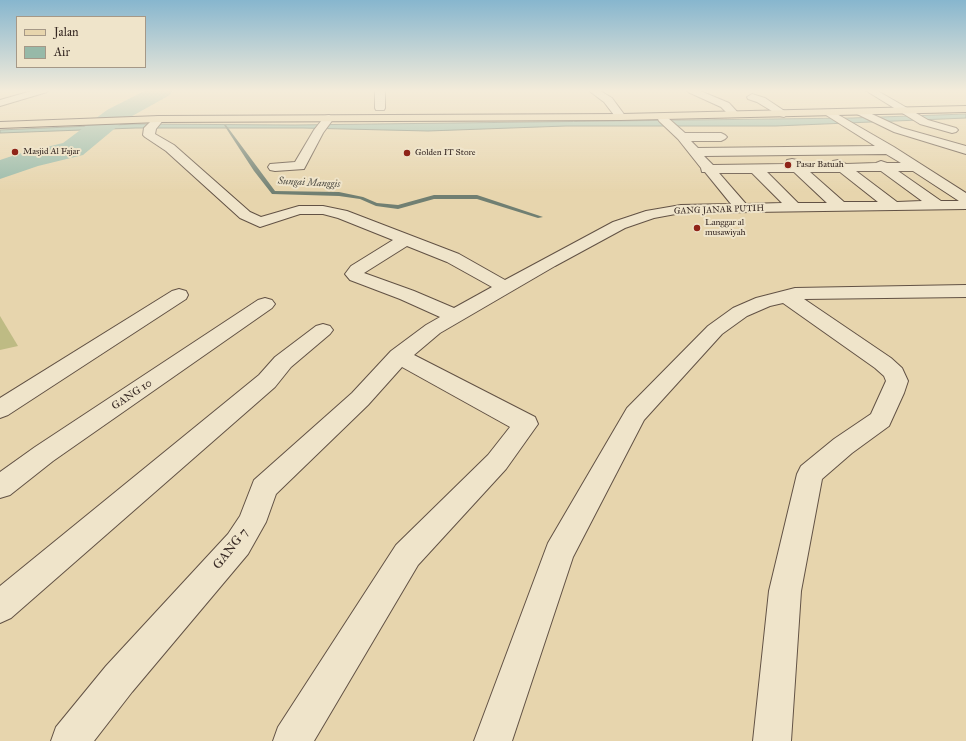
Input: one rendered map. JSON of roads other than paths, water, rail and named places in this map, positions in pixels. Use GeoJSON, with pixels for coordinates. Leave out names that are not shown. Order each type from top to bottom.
{"type":"FeatureCollection","features":[{"type":"Feature","properties":{"kind":"main road"},"geometry":{"type":"LineString","coordinates":[[0,125],[11,125]]}},
{"type":"Feature","properties":{"kind":"street"},"geometry":{"type":"LineString","coordinates":[[155,125],[149,135],[170,148],[245,215],[258,222],[294,211],[323,210],[342,214],[453,258],[498,283],[504,288]]}},
{"type":"Feature","properties":{"kind":"street"},"geometry":{"type":"LineString","coordinates":[[275,167],[300,166],[324,125]]}},
{"type":"Feature","properties":{"kind":"street"},"geometry":{"type":"LineString","coordinates":[[669,125],[682,137],[707,169],[742,208]]}},
{"type":"Feature","properties":{"kind":"street"},"geometry":{"type":"LineString","coordinates":[[841,125],[867,136],[966,199]]}},
{"type":"Feature","properties":{"kind":"street"},"geometry":{"type":"LineString","coordinates":[[841,125],[861,151],[938,206]]}},
{"type":"Feature","properties":{"kind":"street"},"geometry":{"type":"LineString","coordinates":[[887,125],[909,134],[966,150]]}},
{"type":"Feature","properties":{"kind":"street"},"geometry":{"type":"LineString","coordinates":[[935,125],[960,132]]}},
{"type":"Feature","properties":{"kind":"street"},"geometry":{"type":"LineString","coordinates":[[705,127],[729,152],[794,207]]}},
{"type":"Feature","properties":{"kind":"street"},"geometry":{"type":"LineString","coordinates":[[803,136],[893,206]]}},
{"type":"Feature","properties":{"kind":"street"},"geometry":{"type":"LineString","coordinates":[[682,137],[734,137]]}},
{"type":"Feature","properties":{"kind":"street"},"geometry":{"type":"LineString","coordinates":[[763,137],[839,206]]}},
{"type":"Feature","properties":{"kind":"street"},"geometry":{"type":"LineString","coordinates":[[694,152],[890,150]]}},
{"type":"Feature","properties":{"kind":"street"},"geometry":{"type":"LineString","coordinates":[[707,169],[916,167]]}},
{"type":"Feature","properties":{"kind":"street","name":"GANG JANAR PUTIH"},"geometry":{"type":"LineString","coordinates":[[396,359],[433,329],[454,316],[619,225],[651,214],[681,210],[742,208],[966,205]]}},
{"type":"Feature","properties":{"kind":"street"},"geometry":{"type":"LineString","coordinates":[[406,239],[356,270],[354,274],[454,316]]}},
{"type":"Feature","properties":{"kind":"street"},"geometry":{"type":"LineString","coordinates":[[494,741],[559,553],[635,414],[715,330],[740,312],[763,302],[795,294],[966,291]]}},
{"type":"Feature","properties":{"kind":"street"},"geometry":{"type":"LineString","coordinates":[[0,409],[179,295]]}},
{"type":"Feature","properties":{"kind":"street"},"geometry":{"type":"LineString","coordinates":[[772,741],[785,591],[810,474],[843,446],[880,420],[894,393],[897,381],[894,373],[883,363],[786,296]]}},
{"type":"Feature","properties":{"kind":"street","name":"GANG 10"},"geometry":{"type":"LineString","coordinates":[[0,487],[44,454],[265,304]]}},
{"type":"Feature","properties":{"kind":"street"},"geometry":{"type":"LineString","coordinates":[[0,607],[267,381],[283,362],[323,330]]}},
{"type":"Feature","properties":{"kind":"street"},"geometry":{"type":"LineString","coordinates":[[292,741],[407,555],[497,462],[526,424],[396,359]]}},
{"type":"Feature","properties":{"kind":"street","name":"GANG 7"},"geometry":{"type":"LineString","coordinates":[[70,741],[119,679],[238,544],[252,522],[264,488],[360,399],[396,359]]}},
{"type":"Feature","properties":{"kind":"water"},"geometry":{"type":"Polygon","coordinates":[[[123,125],[810,125],[776,126],[566,126],[428,131],[303,128],[136,128],[0,133],[0,130],[123,125]]]}},
{"type":"Feature","properties":{"kind":"waterway"},"geometry":{"type":"LineString","coordinates":[[0,170],[28,160],[73,149],[105,125]]}},
{"type":"Feature","properties":{"kind":"waterway","name":"Sungai Manggis"},"geometry":{"type":"LineString","coordinates":[[225,126],[274,193],[339,194],[361,198],[376,204],[398,207],[434,197],[477,197],[540,217]]}},
{"type":"Feature","properties":{"kind":"place","name":"Masjid Al Fajar"},"geometry":{"type":"Point","coordinates":[15,152]}},
{"type":"Feature","properties":{"kind":"place","name":"Golden IT Store"},"geometry":{"type":"Point","coordinates":[407,153]}},
{"type":"Feature","properties":{"kind":"place","name":"Pasar Batuah"},"geometry":{"type":"Point","coordinates":[788,165]}},
{"type":"Feature","properties":{"kind":"place","name":"Langgar al musawiyah"},"geometry":{"type":"Point","coordinates":[697,228]}}]}
